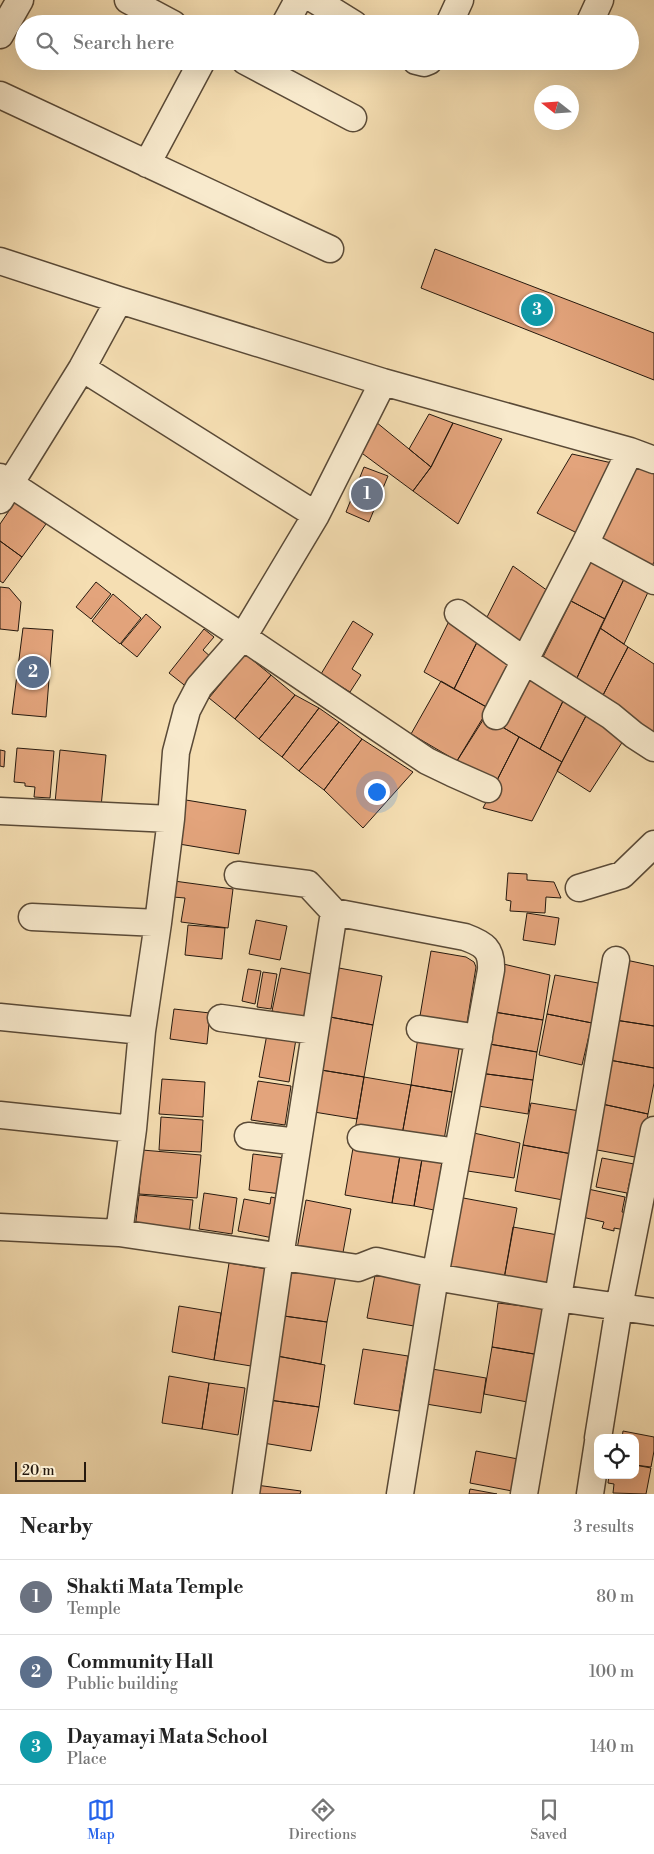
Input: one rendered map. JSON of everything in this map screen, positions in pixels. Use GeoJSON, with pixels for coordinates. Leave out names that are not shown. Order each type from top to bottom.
{"type":"FeatureCollection","features":[{"type":"Feature","properties":{"kind":"street"},"geometry":{"type":"LineString","coordinates":[[0,34],[20,0]]}},
{"type":"Feature","properties":{"kind":"street"},"geometry":{"type":"LineString","coordinates":[[128,0],[156,15]]}},
{"type":"Feature","properties":{"kind":"street"},"geometry":{"type":"LineString","coordinates":[[290,15],[298,0]]}},
{"type":"Feature","properties":{"kind":"street"},"geometry":{"type":"LineString","coordinates":[[315,0],[339,15]]}},
{"type":"Feature","properties":{"kind":"street"},"geometry":{"type":"LineString","coordinates":[[453,15],[460,0]]}},
{"type":"Feature","properties":{"kind":"street"},"geometry":{"type":"LineString","coordinates":[[593,15],[600,0]]}},
{"type":"Feature","properties":{"kind":"street"},"geometry":{"type":"LineString","coordinates":[[147,164],[197,70]]}},
{"type":"Feature","properties":{"kind":"street"},"geometry":{"type":"LineString","coordinates":[[269,70],[353,118]]}},
{"type":"Feature","properties":{"kind":"street"},"geometry":{"type":"LineString","coordinates":[[0,95],[330,249]]}},
{"type":"Feature","properties":{"kind":"street"},"geometry":{"type":"LineString","coordinates":[[0,261],[383,382],[630,451],[654,460]]}},
{"type":"Feature","properties":{"kind":"street"},"geometry":{"type":"LineString","coordinates":[[119,300],[82,368],[3,487],[243,636],[427,761],[488,789]]}},
{"type":"Feature","properties":{"kind":"street"},"geometry":{"type":"LineString","coordinates":[[82,368],[316,515]]}},
{"type":"Feature","properties":{"kind":"street"},"geometry":{"type":"LineString","coordinates":[[119,1233],[133,1129],[142,1031],[171,819],[176,752],[187,710],[199,687],[243,636],[316,515],[383,382]]}},
{"type":"Feature","properties":{"kind":"street"},"geometry":{"type":"LineString","coordinates":[[496,716],[585,544],[630,451]]}},
{"type":"Feature","properties":{"kind":"street"},"geometry":{"type":"LineString","coordinates":[[585,544],[654,581]]}},
{"type":"Feature","properties":{"kind":"street"},"geometry":{"type":"LineString","coordinates":[[458,613],[525,661],[611,716],[634,735],[654,748]]}},
{"type":"Feature","properties":{"kind":"street"},"geometry":{"type":"LineString","coordinates":[[0,811],[171,819]]}},
{"type":"Feature","properties":{"kind":"street"},"geometry":{"type":"LineString","coordinates":[[579,888],[622,874],[654,844]]}},
{"type":"Feature","properties":{"kind":"street"},"geometry":{"type":"LineString","coordinates":[[238,875],[308,884],[334,912],[465,936],[483,944],[491,959],[491,970],[435,1277],[400,1494]]}},
{"type":"Feature","properties":{"kind":"street"},"geometry":{"type":"LineString","coordinates":[[246,1494],[280,1257],[334,912]]}},
{"type":"Feature","properties":{"kind":"street"},"geometry":{"type":"LineString","coordinates":[[32,917],[158,924]]}},
{"type":"Feature","properties":{"kind":"street"},"geometry":{"type":"LineString","coordinates":[[524,1494],[616,960]]}},
{"type":"Feature","properties":{"kind":"street"},"geometry":{"type":"LineString","coordinates":[[0,1017],[142,1031]]}},
{"type":"Feature","properties":{"kind":"street"},"geometry":{"type":"LineString","coordinates":[[221,1018],[315,1030]]}},
{"type":"Feature","properties":{"kind":"street"},"geometry":{"type":"LineString","coordinates":[[420,1029],[478,1038]]}},
{"type":"Feature","properties":{"kind":"street"},"geometry":{"type":"LineString","coordinates":[[0,1115],[133,1129]]}},
{"type":"Feature","properties":{"kind":"street"},"geometry":{"type":"LineString","coordinates":[[599,1434],[619,1307],[654,1130]]}},
{"type":"Feature","properties":{"kind":"street"},"geometry":{"type":"LineString","coordinates":[[248,1136],[298,1142]]}},
{"type":"Feature","properties":{"kind":"street"},"geometry":{"type":"LineString","coordinates":[[361,1138],[458,1152]]}},
{"type":"Feature","properties":{"kind":"street"},"geometry":{"type":"LineString","coordinates":[[0,1227],[119,1233],[358,1268],[376,1261],[426,1272],[435,1277],[654,1312]]}},
{"type":"Feature","properties":{"kind":"street"},"geometry":{"type":"LineString","coordinates":[[590,1494],[594,1468]]}},
{"type":"Feature","properties":{"kind":"building"},"geometry":{"type":"Polygon","coordinates":[[[435,249],[654,333],[654,380],[421,288],[435,249]]]}},
{"type":"Feature","properties":{"kind":"building"},"geometry":{"type":"Polygon","coordinates":[[[429,414],[453,423],[431,467],[409,449],[429,414]]]}},
{"type":"Feature","properties":{"kind":"building"},"geometry":{"type":"Polygon","coordinates":[[[376,422],[431,467],[413,491],[359,451],[376,422]]]}},
{"type":"Feature","properties":{"kind":"building"},"geometry":{"type":"Polygon","coordinates":[[[453,423],[502,439],[458,524],[413,491],[431,467],[453,423]]]}},
{"type":"Feature","properties":{"kind":"building"},"geometry":{"type":"Polygon","coordinates":[[[572,454],[612,463],[577,533],[537,513],[572,454]]]}},
{"type":"Feature","properties":{"kind":"building"},"geometry":{"type":"Polygon","coordinates":[[[633,466],[654,473],[654,562],[650,570],[594,541],[633,466]]]}},
{"type":"Feature","properties":{"kind":"building"},"geometry":{"type":"Polygon","coordinates":[[[364,467],[388,476],[369,522],[346,512],[364,467]]]}},
{"type":"Feature","properties":{"kind":"building"},"geometry":{"type":"Polygon","coordinates":[[[15,502],[46,524],[22,557],[0,541],[0,524],[15,502]]]}},
{"type":"Feature","properties":{"kind":"building"},"geometry":{"type":"Polygon","coordinates":[[[0,541],[22,557],[3,583],[0,581],[0,541]]]}},
{"type":"Feature","properties":{"kind":"building"},"geometry":{"type":"Polygon","coordinates":[[[590,559],[625,577],[605,619],[571,601],[590,559]]]}},
{"type":"Feature","properties":{"kind":"building"},"geometry":{"type":"Polygon","coordinates":[[[513,566],[548,591],[520,642],[485,621],[513,566]]]}},
{"type":"Feature","properties":{"kind":"building"},"geometry":{"type":"Polygon","coordinates":[[[625,577],[650,588],[624,644],[600,628],[625,577]]]}},
{"type":"Feature","properties":{"kind":"building"},"geometry":{"type":"Polygon","coordinates":[[[96,582],[111,594],[91,619],[76,607],[96,582]]]}},
{"type":"Feature","properties":{"kind":"building"},"geometry":{"type":"Polygon","coordinates":[[[0,587],[9,588],[21,602],[18,631],[0,629],[0,587]]]}},
{"type":"Feature","properties":{"kind":"building"},"geometry":{"type":"Polygon","coordinates":[[[113,594],[141,618],[120,644],[92,621],[113,594]]]}},
{"type":"Feature","properties":{"kind":"building"},"geometry":{"type":"Polygon","coordinates":[[[571,601],[605,619],[575,682],[540,663],[571,601]]]}},
{"type":"Feature","properties":{"kind":"building"},"geometry":{"type":"Polygon","coordinates":[[[146,614],[161,627],[137,657],[121,644],[146,614]]]}},
{"type":"Feature","properties":{"kind":"building"},"geometry":{"type":"Polygon","coordinates":[[[452,615],[481,634],[454,689],[424,672],[452,615]]]}},
{"type":"Feature","properties":{"kind":"building"},"geometry":{"type":"Polygon","coordinates":[[[353,621],[373,634],[352,669],[361,675],[350,692],[321,674],[353,621]]]}},
{"type":"Feature","properties":{"kind":"building"},"geometry":{"type":"Polygon","coordinates":[[[23,628],[53,630],[46,717],[12,714],[23,628]]]}},
{"type":"Feature","properties":{"kind":"building"},"geometry":{"type":"Polygon","coordinates":[[[600,628],[628,647],[601,699],[575,682],[600,628]]]}},
{"type":"Feature","properties":{"kind":"building"},"geometry":{"type":"Polygon","coordinates":[[[204,629],[214,637],[203,650],[212,658],[188,688],[169,673],[204,629]]]}},
{"type":"Feature","properties":{"kind":"building"},"geometry":{"type":"Polygon","coordinates":[[[481,634],[516,659],[490,709],[454,689],[481,634]]]}},
{"type":"Feature","properties":{"kind":"building"},"geometry":{"type":"Polygon","coordinates":[[[628,647],[654,664],[654,732],[601,699],[628,647]]]}},
{"type":"Feature","properties":{"kind":"building"},"geometry":{"type":"Polygon","coordinates":[[[245,654],[271,675],[235,719],[209,698],[245,654]]]}},
{"type":"Feature","properties":{"kind":"building"},"geometry":{"type":"Polygon","coordinates":[[[271,675],[295,695],[259,739],[235,719],[271,675]]]}},
{"type":"Feature","properties":{"kind":"building"},"geometry":{"type":"Polygon","coordinates":[[[531,675],[564,699],[540,749],[504,728],[531,675]]]}},
{"type":"Feature","properties":{"kind":"building"},"geometry":{"type":"Polygon","coordinates":[[[441,681],[490,709],[457,761],[411,734],[441,681]]]}},
{"type":"Feature","properties":{"kind":"building"},"geometry":{"type":"Polygon","coordinates":[[[295,695],[319,708],[282,757],[259,739],[295,695]]]}},
{"type":"Feature","properties":{"kind":"building"},"geometry":{"type":"Polygon","coordinates":[[[564,699],[587,714],[562,762],[540,749],[564,699]]]}},
{"type":"Feature","properties":{"kind":"building"},"geometry":{"type":"Polygon","coordinates":[[[319,708],[339,722],[299,771],[282,757],[319,708]]]}},
{"type":"Feature","properties":{"kind":"building"},"geometry":{"type":"Polygon","coordinates":[[[587,714],[625,738],[590,792],[557,771],[587,714]]]}},
{"type":"Feature","properties":{"kind":"building"},"geometry":{"type":"Polygon","coordinates":[[[484,716],[519,737],[496,782],[455,764],[484,716]]]}},
{"type":"Feature","properties":{"kind":"building"},"geometry":{"type":"Polygon","coordinates":[[[339,722],[362,739],[324,790],[299,771],[339,722]]]}},
{"type":"Feature","properties":{"kind":"building"},"geometry":{"type":"Polygon","coordinates":[[[519,737],[562,762],[532,821],[483,808],[519,737]]]}},
{"type":"Feature","properties":{"kind":"building"},"geometry":{"type":"Polygon","coordinates":[[[362,739],[413,772],[363,828],[324,790],[362,739]]]}},
{"type":"Feature","properties":{"kind":"building"},"geometry":{"type":"Polygon","coordinates":[[[17,748],[54,751],[50,798],[34,797],[35,787],[25,786],[25,783],[14,782],[17,748]]]}},
{"type":"Feature","properties":{"kind":"building"},"geometry":{"type":"Polygon","coordinates":[[[0,750],[5,751],[4,767],[0,766],[0,750]]]}},
{"type":"Feature","properties":{"kind":"building"},"geometry":{"type":"Polygon","coordinates":[[[60,750],[106,755],[101,807],[55,803],[60,750]]]}},
{"type":"Feature","properties":{"kind":"building"},"geometry":{"type":"Polygon","coordinates":[[[186,800],[246,810],[239,854],[179,844],[186,800]]]}},
{"type":"Feature","properties":{"kind":"building"},"geometry":{"type":"Polygon","coordinates":[[[508,873],[527,874],[527,880],[554,882],[561,898],[546,897],[545,913],[510,911],[511,901],[506,900],[508,873]]]}},
{"type":"Feature","properties":{"kind":"building"},"geometry":{"type":"Polygon","coordinates":[[[174,881],[233,889],[228,928],[181,922],[185,898],[173,897],[174,881]]]}},
{"type":"Feature","properties":{"kind":"building"},"geometry":{"type":"Polygon","coordinates":[[[527,913],[559,918],[555,945],[523,940],[527,913]]]}},
{"type":"Feature","properties":{"kind":"building"},"geometry":{"type":"Polygon","coordinates":[[[256,920],[287,926],[280,960],[249,954],[256,920]]]}},
{"type":"Feature","properties":{"kind":"building"},"geometry":{"type":"Polygon","coordinates":[[[188,925],[225,928],[222,959],[185,955],[188,925]]]}},
{"type":"Feature","properties":{"kind":"building"},"geometry":{"type":"Polygon","coordinates":[[[431,951],[466,957],[474,962],[476,967],[467,1023],[420,1016],[431,951]]]}},
{"type":"Feature","properties":{"kind":"building"},"geometry":{"type":"Polygon","coordinates":[[[626,960],[654,966],[654,1026],[615,1020],[626,960]]]}},
{"type":"Feature","properties":{"kind":"building"},"geometry":{"type":"Polygon","coordinates":[[[499,963],[550,975],[543,1020],[488,1011],[499,963]]]}},
{"type":"Feature","properties":{"kind":"building"},"geometry":{"type":"Polygon","coordinates":[[[281,968],[312,974],[304,1017],[272,1011],[281,968]]]}},
{"type":"Feature","properties":{"kind":"building"},"geometry":{"type":"Polygon","coordinates":[[[339,968],[382,976],[373,1025],[330,1017],[339,968]]]}},
{"type":"Feature","properties":{"kind":"building"},"geometry":{"type":"Polygon","coordinates":[[[248,969],[261,971],[255,1004],[242,1001],[248,969]]]}},
{"type":"Feature","properties":{"kind":"building"},"geometry":{"type":"Polygon","coordinates":[[[263,972],[277,974],[271,1009],[257,1007],[263,972]]]}},
{"type":"Feature","properties":{"kind":"building"},"geometry":{"type":"Polygon","coordinates":[[[555,975],[598,983],[592,1023],[547,1014],[555,975]]]}},
{"type":"Feature","properties":{"kind":"building"},"geometry":{"type":"Polygon","coordinates":[[[174,1009],[210,1013],[207,1044],[170,1039],[174,1009]]]}},
{"type":"Feature","properties":{"kind":"building"},"geometry":{"type":"Polygon","coordinates":[[[488,1011],[543,1020],[537,1052],[483,1043],[488,1011]]]}},
{"type":"Feature","properties":{"kind":"building"},"geometry":{"type":"Polygon","coordinates":[[[547,1014],[592,1023],[582,1065],[539,1055],[547,1014]]]}},
{"type":"Feature","properties":{"kind":"building"},"geometry":{"type":"Polygon","coordinates":[[[330,1017],[373,1025],[364,1077],[321,1070],[330,1017]]]}},
{"type":"Feature","properties":{"kind":"building"},"geometry":{"type":"Polygon","coordinates":[[[615,1020],[654,1026],[654,1068],[609,1060],[615,1020]]]}},
{"type":"Feature","properties":{"kind":"building"},"geometry":{"type":"Polygon","coordinates":[[[267,1034],[296,1039],[289,1082],[259,1077],[267,1034]]]}},
{"type":"Feature","properties":{"kind":"building"},"geometry":{"type":"Polygon","coordinates":[[[418,1037],[460,1043],[452,1092],[411,1085],[418,1037]]]}},
{"type":"Feature","properties":{"kind":"building"},"geometry":{"type":"Polygon","coordinates":[[[483,1043],[537,1052],[533,1080],[479,1073],[483,1043]]]}},
{"type":"Feature","properties":{"kind":"building"},"geometry":{"type":"Polygon","coordinates":[[[609,1060],[654,1068],[654,1083],[648,1114],[602,1104],[609,1060]]]}},
{"type":"Feature","properties":{"kind":"building"},"geometry":{"type":"Polygon","coordinates":[[[321,1070],[364,1077],[357,1119],[314,1112],[321,1070]]]}},
{"type":"Feature","properties":{"kind":"building"},"geometry":{"type":"Polygon","coordinates":[[[479,1073],[533,1080],[528,1114],[472,1105],[479,1073]]]}},
{"type":"Feature","properties":{"kind":"building"},"geometry":{"type":"Polygon","coordinates":[[[364,1077],[411,1085],[402,1135],[355,1130],[364,1077]]]}},
{"type":"Feature","properties":{"kind":"building"},"geometry":{"type":"Polygon","coordinates":[[[162,1079],[205,1082],[203,1117],[159,1114],[162,1079]]]}},
{"type":"Feature","properties":{"kind":"building"},"geometry":{"type":"Polygon","coordinates":[[[258,1081],[291,1086],[285,1125],[251,1120],[258,1081]]]}},
{"type":"Feature","properties":{"kind":"building"},"geometry":{"type":"Polygon","coordinates":[[[411,1085],[452,1092],[444,1140],[402,1135],[411,1085]]]}},
{"type":"Feature","properties":{"kind":"building"},"geometry":{"type":"Polygon","coordinates":[[[531,1103],[580,1111],[572,1154],[523,1145],[531,1103]]]}},
{"type":"Feature","properties":{"kind":"building"},"geometry":{"type":"Polygon","coordinates":[[[602,1104],[648,1114],[640,1158],[592,1149],[602,1104]]]}},
{"type":"Feature","properties":{"kind":"building"},"geometry":{"type":"Polygon","coordinates":[[[161,1117],[203,1120],[201,1152],[159,1150],[161,1117]]]}},
{"type":"Feature","properties":{"kind":"building"},"geometry":{"type":"Polygon","coordinates":[[[469,1132],[520,1143],[514,1178],[461,1170],[469,1132]]]}},
{"type":"Feature","properties":{"kind":"building"},"geometry":{"type":"Polygon","coordinates":[[[523,1145],[572,1154],[563,1200],[515,1191],[523,1145]]]}},
{"type":"Feature","properties":{"kind":"building"},"geometry":{"type":"Polygon","coordinates":[[[353,1148],[400,1155],[392,1203],[345,1195],[353,1148]]]}},
{"type":"Feature","properties":{"kind":"building"},"geometry":{"type":"Polygon","coordinates":[[[142,1150],[201,1155],[197,1198],[139,1194],[142,1150]]]}},
{"type":"Feature","properties":{"kind":"building"},"geometry":{"type":"Polygon","coordinates":[[[253,1154],[285,1158],[281,1194],[249,1190],[253,1154]]]}},
{"type":"Feature","properties":{"kind":"building"},"geometry":{"type":"Polygon","coordinates":[[[400,1155],[422,1159],[414,1206],[392,1203],[400,1155]]]}},
{"type":"Feature","properties":{"kind":"building"},"geometry":{"type":"Polygon","coordinates":[[[602,1158],[634,1164],[638,1172],[632,1171],[628,1189],[635,1191],[633,1199],[626,1198],[627,1193],[596,1187],[602,1158]]]}},
{"type":"Feature","properties":{"kind":"building"},"geometry":{"type":"Polygon","coordinates":[[[422,1159],[442,1162],[434,1210],[414,1206],[422,1159]]]}},
{"type":"Feature","properties":{"kind":"building"},"geometry":{"type":"Polygon","coordinates":[[[588,1189],[625,1197],[622,1212],[629,1214],[625,1230],[614,1228],[614,1231],[602,1228],[604,1222],[582,1217],[588,1189]]]}},
{"type":"Feature","properties":{"kind":"building"},"geometry":{"type":"Polygon","coordinates":[[[204,1193],[237,1198],[232,1234],[199,1229],[204,1193]]]}},
{"type":"Feature","properties":{"kind":"building"},"geometry":{"type":"Polygon","coordinates":[[[139,1195],[193,1200],[189,1235],[135,1229],[139,1195]]]}},
{"type":"Feature","properties":{"kind":"building"},"geometry":{"type":"Polygon","coordinates":[[[271,1197],[280,1199],[273,1238],[238,1231],[244,1199],[270,1204],[271,1197]]]}},
{"type":"Feature","properties":{"kind":"building"},"geometry":{"type":"Polygon","coordinates":[[[458,1197],[517,1208],[504,1279],[447,1266],[458,1197]]]}},
{"type":"Feature","properties":{"kind":"building"},"geometry":{"type":"Polygon","coordinates":[[[306,1200],[351,1209],[342,1258],[297,1249],[306,1200]]]}},
{"type":"Feature","properties":{"kind":"building"},"geometry":{"type":"Polygon","coordinates":[[[513,1227],[558,1235],[549,1287],[504,1279],[513,1227]]]}},
{"type":"Feature","properties":{"kind":"building"},"geometry":{"type":"Polygon","coordinates":[[[229,1263],[267,1269],[251,1366],[214,1360],[229,1263]]]}},
{"type":"Feature","properties":{"kind":"building"},"geometry":{"type":"Polygon","coordinates":[[[291,1269],[336,1275],[327,1322],[284,1316],[291,1269]]]}},
{"type":"Feature","properties":{"kind":"building"},"geometry":{"type":"Polygon","coordinates":[[[376,1270],[422,1278],[414,1326],[367,1318],[376,1270]]]}},
{"type":"Feature","properties":{"kind":"building"},"geometry":{"type":"Polygon","coordinates":[[[498,1303],[547,1309],[540,1355],[492,1347],[498,1303]]]}},
{"type":"Feature","properties":{"kind":"building"},"geometry":{"type":"Polygon","coordinates":[[[179,1306],[221,1313],[214,1360],[172,1352],[179,1306]]]}},
{"type":"Feature","properties":{"kind":"building"},"geometry":{"type":"Polygon","coordinates":[[[284,1316],[327,1322],[321,1364],[277,1356],[284,1316]]]}},
{"type":"Feature","properties":{"kind":"building"},"geometry":{"type":"Polygon","coordinates":[[[492,1347],[540,1355],[533,1403],[484,1394],[492,1347]]]}},
{"type":"Feature","properties":{"kind":"building"},"geometry":{"type":"Polygon","coordinates":[[[363,1349],[408,1356],[399,1411],[354,1404],[363,1349]]]}},
{"type":"Feature","properties":{"kind":"building"},"geometry":{"type":"Polygon","coordinates":[[[277,1356],[325,1365],[319,1407],[269,1400],[277,1356]]]}},
{"type":"Feature","properties":{"kind":"building"},"geometry":{"type":"Polygon","coordinates":[[[432,1369],[486,1378],[481,1413],[426,1404],[432,1369]]]}},
{"type":"Feature","properties":{"kind":"building"},"geometry":{"type":"Polygon","coordinates":[[[169,1376],[209,1383],[202,1429],[162,1423],[169,1376]]]}},
{"type":"Feature","properties":{"kind":"building"},"geometry":{"type":"Polygon","coordinates":[[[209,1383],[245,1388],[238,1435],[202,1429],[209,1383]]]}},
{"type":"Feature","properties":{"kind":"building"},"geometry":{"type":"Polygon","coordinates":[[[269,1400],[319,1407],[311,1451],[263,1443],[269,1400]]]}},
{"type":"Feature","properties":{"kind":"building"},"geometry":{"type":"Polygon","coordinates":[[[623,1431],[638,1434],[623,1434],[623,1431]]]}},
{"type":"Feature","properties":{"kind":"building"},"geometry":{"type":"Polygon","coordinates":[[[639,1434],[654,1437],[651,1467],[639,1466],[639,1434]]]}},
{"type":"Feature","properties":{"kind":"building"},"geometry":{"type":"Polygon","coordinates":[[[476,1451],[518,1459],[512,1491],[470,1483],[476,1451]]]}},
{"type":"Feature","properties":{"kind":"building"},"geometry":{"type":"Polygon","coordinates":[[[639,1466],[651,1468],[646,1494],[613,1493],[614,1484],[608,1483],[608,1479],[639,1479],[639,1466]]]}},
{"type":"Feature","properties":{"kind":"building"},"geometry":{"type":"Polygon","coordinates":[[[256,1485],[301,1491],[300,1494],[256,1494],[256,1485]]]}},
{"type":"Feature","properties":{"kind":"building"},"geometry":{"type":"Polygon","coordinates":[[[470,1489],[497,1494],[469,1494],[470,1489]]]}},
{"type":"Feature","properties":{"kind":"place","name":"Dayamayi Mata School"},"geometry":{"type":"Point","coordinates":[537,310]}},
{"type":"Feature","properties":{"kind":"place","name":"Shakti Mata Temple"},"geometry":{"type":"Point","coordinates":[367,494]}},
{"type":"Feature","properties":{"kind":"place","name":"Community Hall"},"geometry":{"type":"Point","coordinates":[33,672]}}]}
